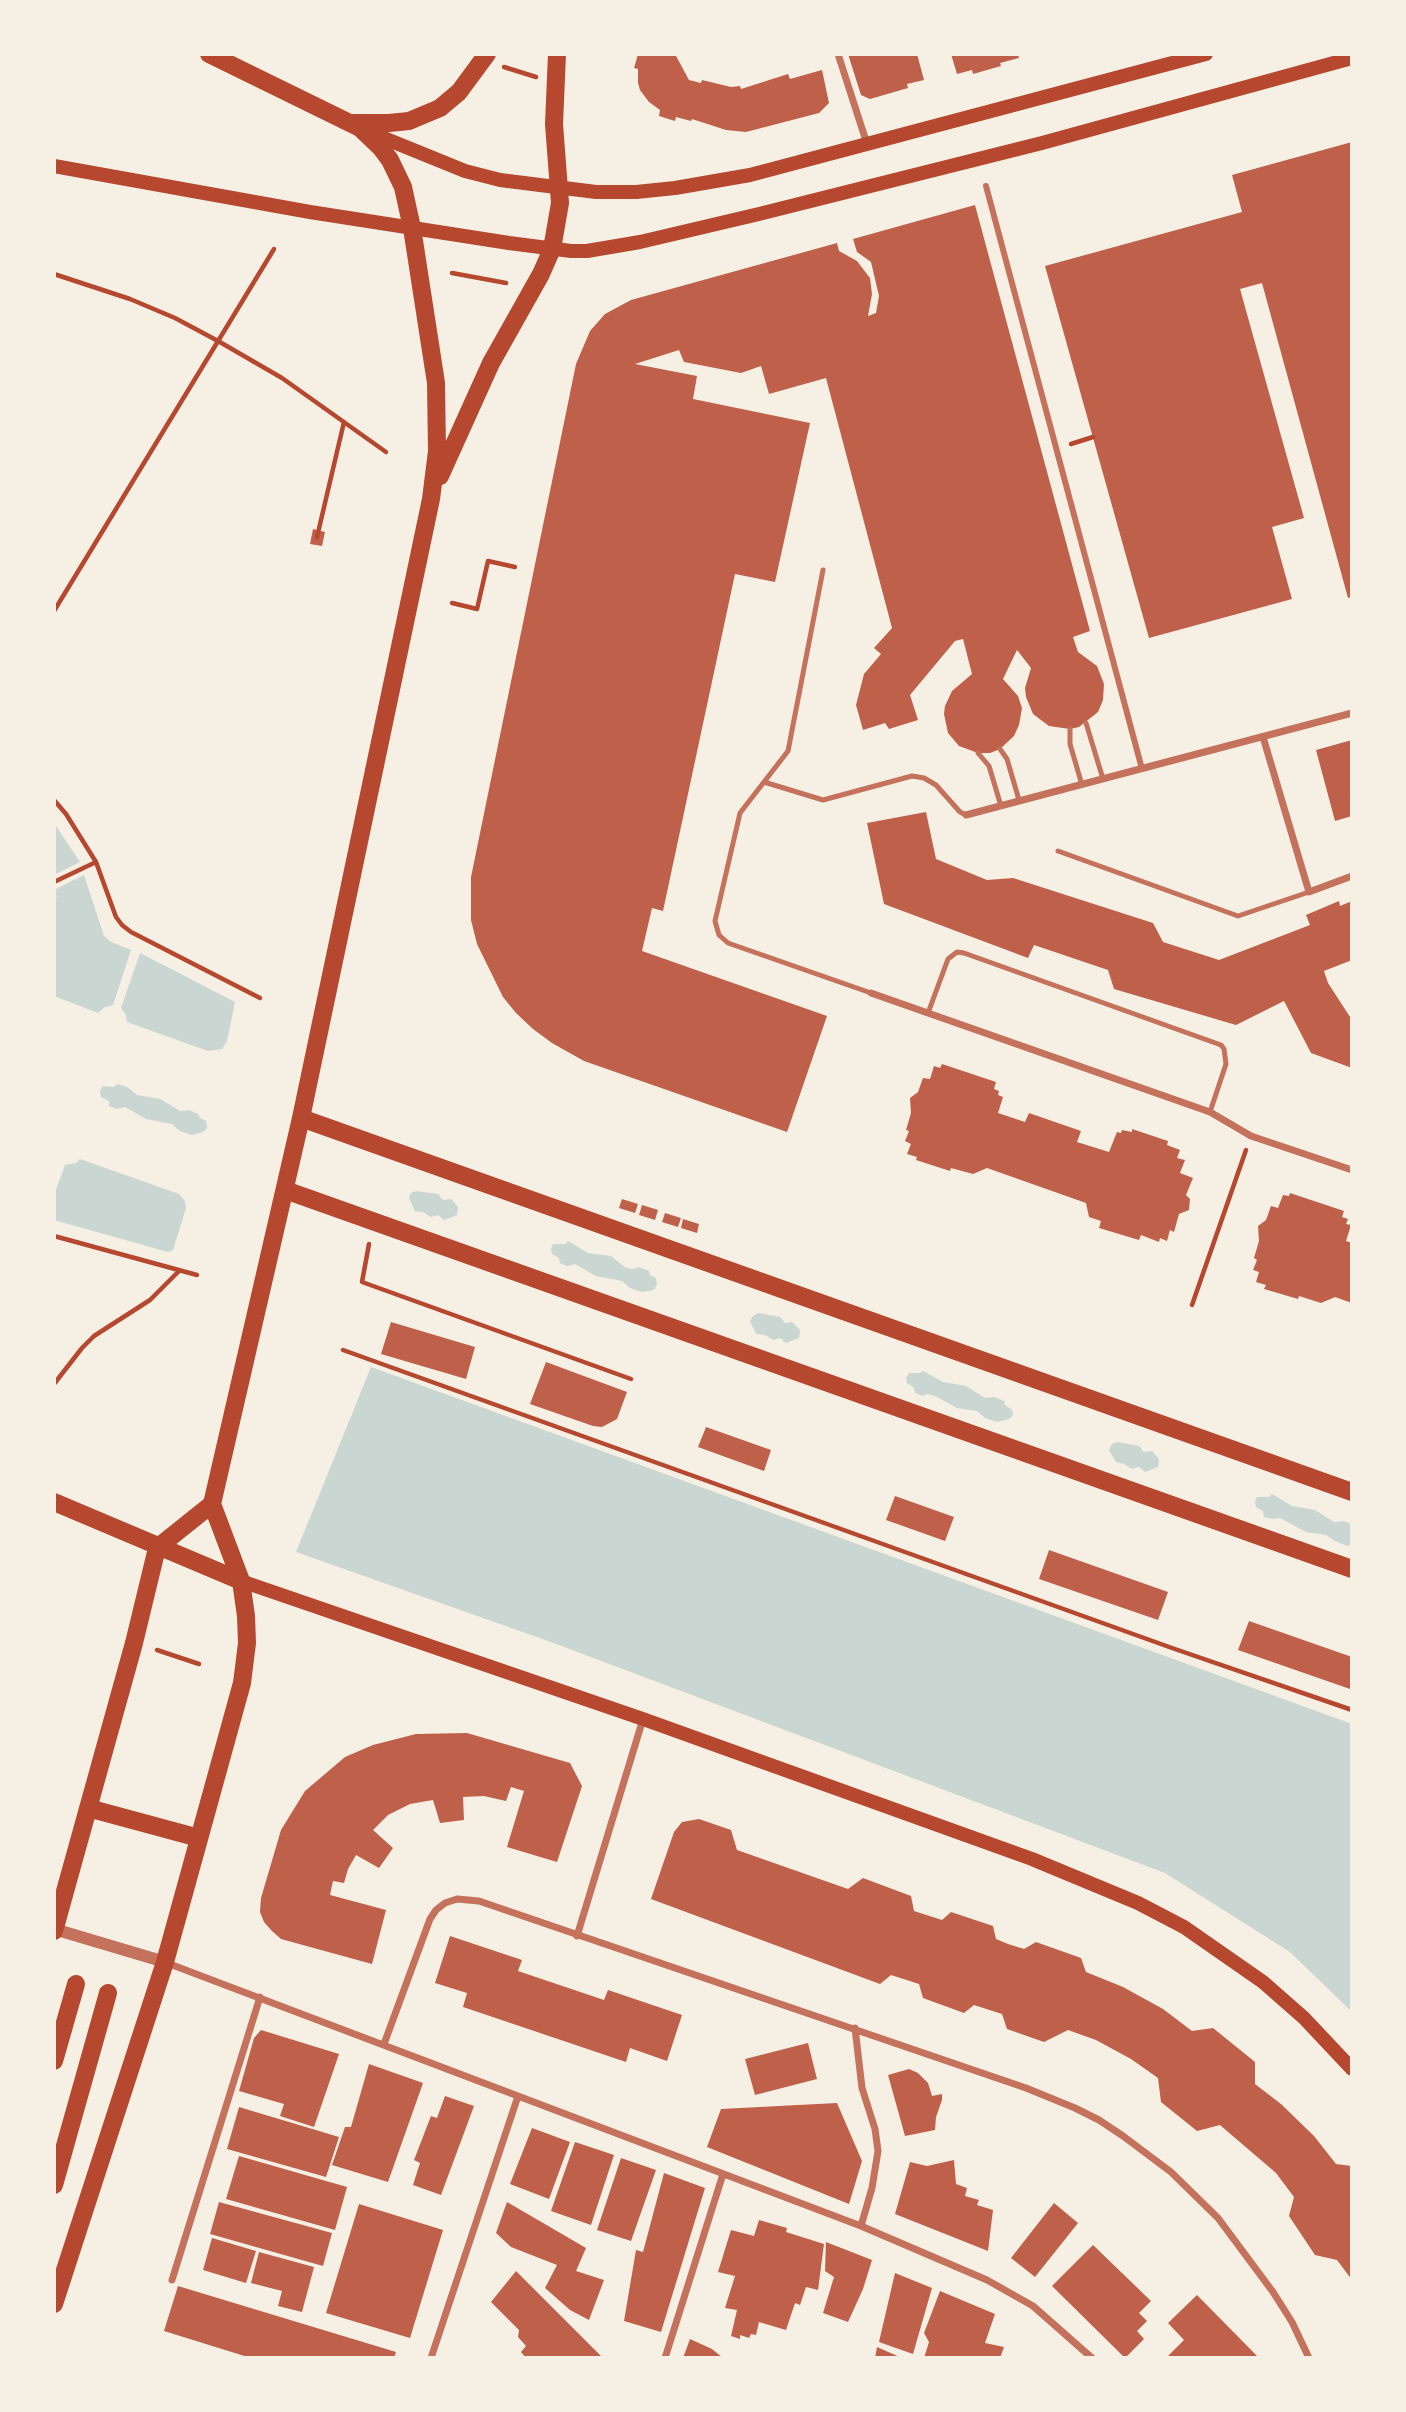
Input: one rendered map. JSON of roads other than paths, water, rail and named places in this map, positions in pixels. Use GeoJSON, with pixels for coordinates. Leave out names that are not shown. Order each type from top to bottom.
{"type":"FeatureCollection","features":[{"type":"Feature","properties":{"kind":"main road"},"geometry":{"type":"LineString","coordinates":[[209,54],[354,126],[465,171],[500,180],[560,189],[636,192],[750,175],[1206,54]]}},
{"type":"Feature","properties":{"kind":"main road"},"geometry":{"type":"LineString","coordinates":[[431,499],[491,363],[552,249],[559,217],[560,189],[554,124],[557,54]]}},
{"type":"Feature","properties":{"kind":"main road"},"geometry":{"type":"LineString","coordinates":[[54,166],[412,228],[552,249],[600,250],[759,214],[1042,143],[1352,58]]}},
{"type":"Feature","properties":{"kind":"main road"},"geometry":{"type":"LineString","coordinates":[[354,126],[409,121],[433,112],[493,60]]}},
{"type":"Feature","properties":{"kind":"main road"},"geometry":{"type":"LineString","coordinates":[[54,2304],[165,1962],[242,1683],[247,1643],[241,1581],[212,1504],[301,1118],[431,499],[437,451],[436,383],[412,228],[403,187],[394,167],[381,148],[354,126]]}},
{"type":"Feature","properties":{"kind":"main road"},"geometry":{"type":"LineString","coordinates":[[301,1118],[1352,1492]]}},
{"type":"Feature","properties":{"kind":"main road"},"geometry":{"type":"LineString","coordinates":[[285,1191],[1352,1569]]}},
{"type":"Feature","properties":{"kind":"main road"},"geometry":{"type":"LineString","coordinates":[[54,1502],[105,1522],[157,1548],[241,1581],[643,1719],[1032,1859],[1139,1903],[1184,1927],[1263,1982],[1304,2018],[1352,2069]]}},
{"type":"Feature","properties":{"kind":"main road"},"geometry":{"type":"LineString","coordinates":[[54,1930],[134,1643],[157,1548],[212,1504]]}},
{"type":"Feature","properties":{"kind":"main road"},"geometry":{"type":"LineString","coordinates":[[89,1808],[199,1838]]}},
{"type":"Feature","properties":{"kind":"main road"},"geometry":{"type":"LineString","coordinates":[[54,2061],[76,1984]]}},
{"type":"Feature","properties":{"kind":"main road"},"geometry":{"type":"LineString","coordinates":[[54,2185],[108,1993]]}},
{"type":"Feature","properties":{"kind":"street"},"geometry":{"type":"LineString","coordinates":[[838,54],[867,144]]}},
{"type":"Feature","properties":{"kind":"street"},"geometry":{"type":"LineString","coordinates":[[986,186],[1142,769]]}},
{"type":"Feature","properties":{"kind":"street"},"geometry":{"type":"LineString","coordinates":[[966,815],[1352,713]]}},
{"type":"Feature","properties":{"kind":"street"},"geometry":{"type":"LineString","coordinates":[[1263,737],[1309,892],[1352,876]]}},
{"type":"Feature","properties":{"kind":"street"},"geometry":{"type":"LineString","coordinates":[[871,993],[1210,1112],[1251,1136],[1352,1170]]}},
{"type":"Feature","properties":{"kind":"street"},"geometry":{"type":"LineString","coordinates":[[577,1936],[643,1719]]}},
{"type":"Feature","properties":{"kind":"street"},"geometry":{"type":"LineString","coordinates":[[384,2044],[426,1927],[436,1910],[457,1899],[478,1901],[855,2028],[1049,2097],[1098,2120],[1148,2154],[1196,2196],[1237,2241],[1279,2302],[1309,2358]]}},
{"type":"Feature","properties":{"kind":"street"},"geometry":{"type":"LineString","coordinates":[[54,1930],[165,1962],[861,2226],[987,2280],[1033,2306],[1092,2358]]}},
{"type":"Feature","properties":{"kind":"street"},"geometry":{"type":"LineString","coordinates":[[172,2280],[260,1997]]}},
{"type":"Feature","properties":{"kind":"street"},"geometry":{"type":"LineString","coordinates":[[855,2028],[862,2088],[875,2129],[878,2151],[872,2188],[861,2226]]}},
{"type":"Feature","properties":{"kind":"street"},"geometry":{"type":"LineString","coordinates":[[431,2358],[518,2095]]}},
{"type":"Feature","properties":{"kind":"street"},"geometry":{"type":"LineString","coordinates":[[665,2358],[723,2174]]}},
{"type":"Feature","properties":{"kind":"lane"},"geometry":{"type":"LineString","coordinates":[[823,570],[788,751],[740,813],[715,921],[719,935],[728,943],[871,993]]}},
{"type":"Feature","properties":{"kind":"lane"},"geometry":{"type":"LineString","coordinates":[[1086,723],[1103,779]]}},
{"type":"Feature","properties":{"kind":"lane"},"geometry":{"type":"LineString","coordinates":[[1070,729],[1070,744],[1082,785]]}},
{"type":"Feature","properties":{"kind":"lane"},"geometry":{"type":"LineString","coordinates":[[1000,749],[1007,759],[1019,800]]}},
{"type":"Feature","properties":{"kind":"lane"},"geometry":{"type":"LineString","coordinates":[[978,753],[989,766],[1001,806]]}},
{"type":"Feature","properties":{"kind":"lane"},"geometry":{"type":"LineString","coordinates":[[764,782],[823,800],[912,776],[924,778],[936,785],[960,812],[966,815]]}},
{"type":"Feature","properties":{"kind":"lane"},"geometry":{"type":"LineString","coordinates":[[1058,850],[1238,916],[1309,892]]}},
{"type":"Feature","properties":{"kind":"lane"},"geometry":{"type":"LineString","coordinates":[[928,1013],[948,959],[957,952],[964,953],[1220,1045],[1224,1049],[1226,1064],[1210,1112]]}}]}
